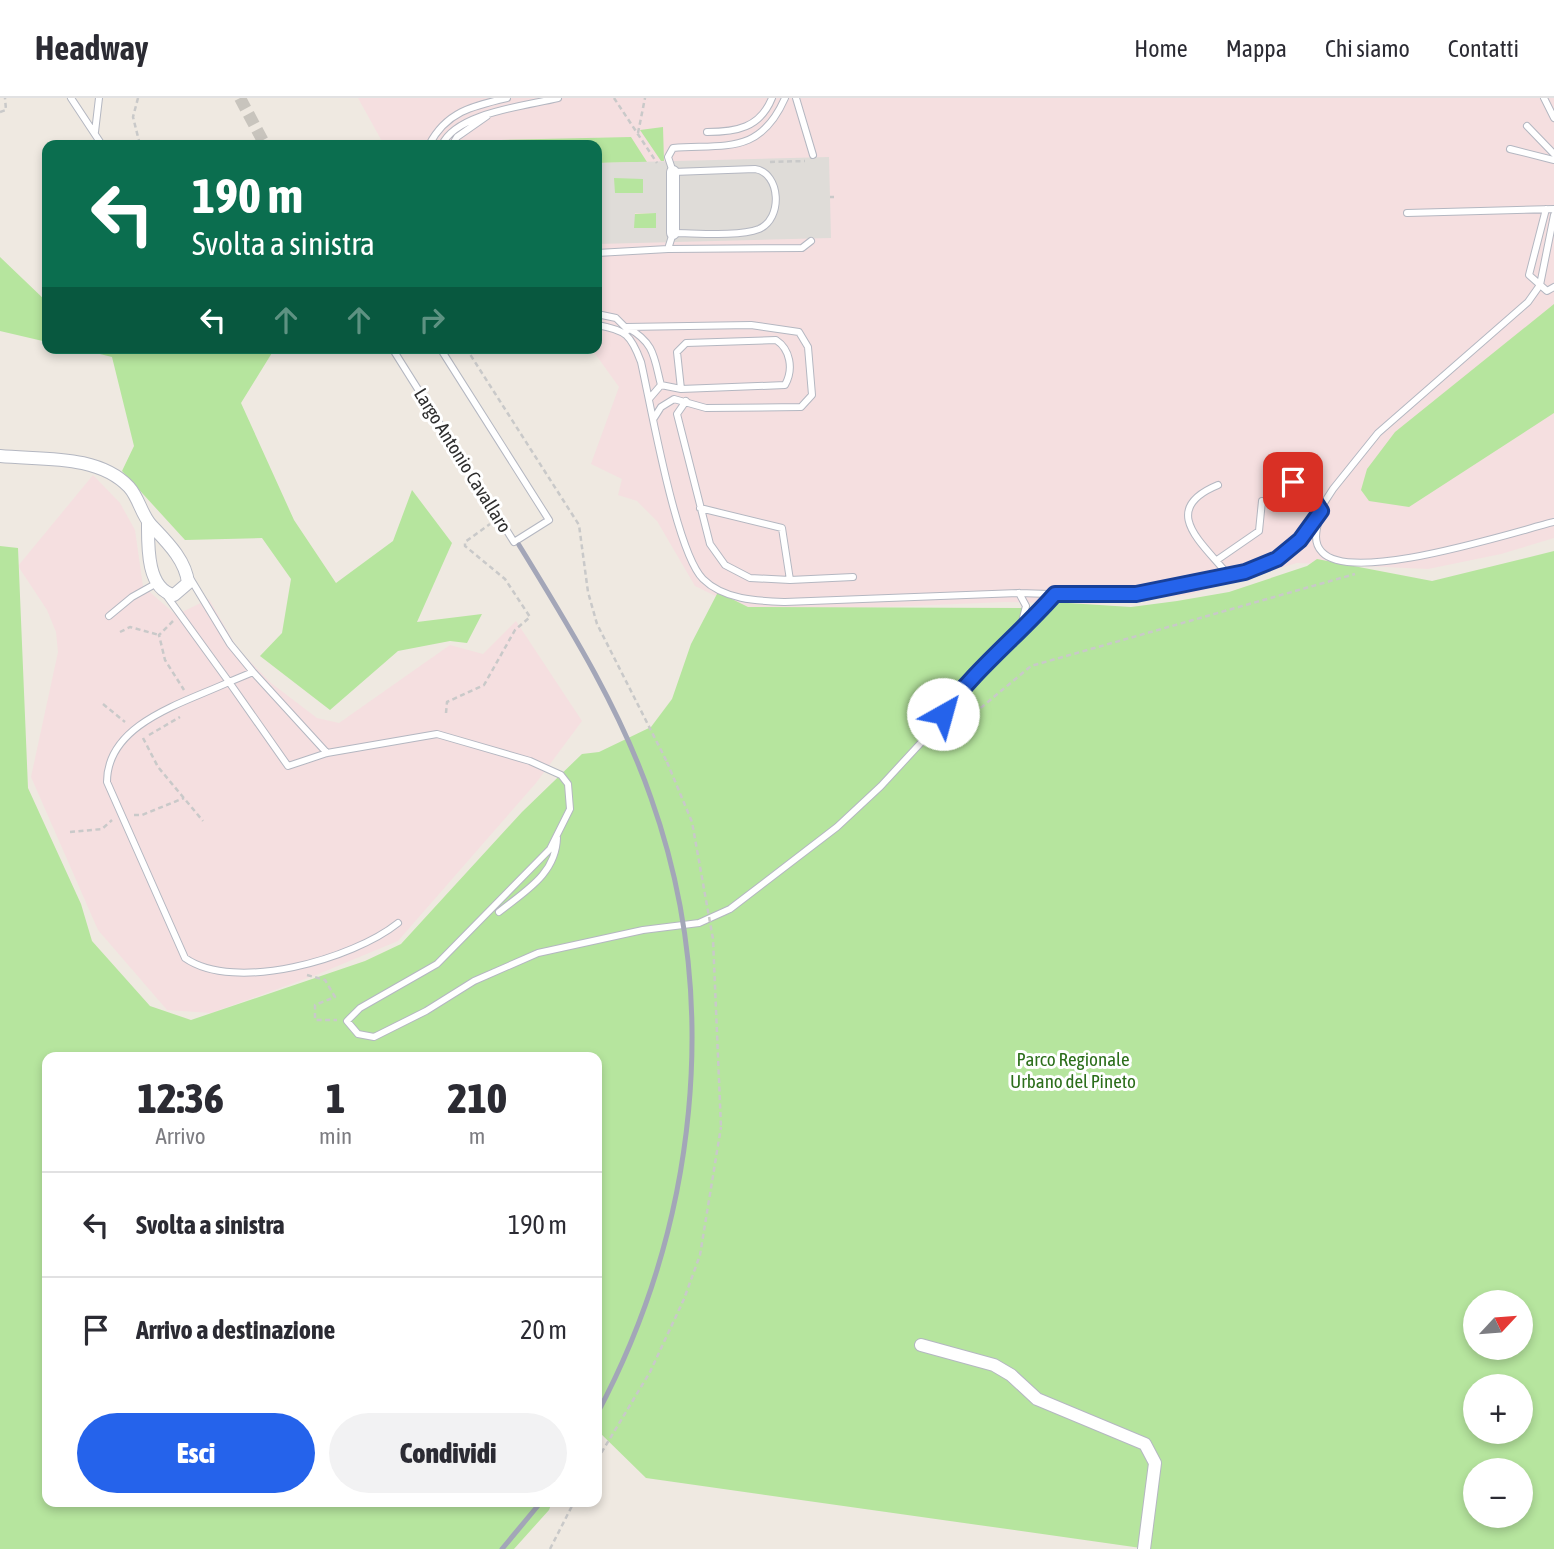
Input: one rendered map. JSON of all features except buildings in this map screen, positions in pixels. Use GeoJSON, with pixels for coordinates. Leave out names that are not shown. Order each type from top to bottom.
{"type":"FeatureCollection","features":[{"type":"Feature","properties":{"kind":"street"},"geometry":{"type":"LineString","coordinates":[[673,172],[673,233]]}},
{"type":"Feature","properties":{"kind":"street"},"geometry":{"type":"LineString","coordinates":[[0,456],[90,464],[106,468],[130,488],[148,522],[166,539],[187,572],[188,583],[182,591],[174,595],[161,588],[149,550],[148,522]]}},
{"type":"Feature","properties":{"kind":"street"},"geometry":{"type":"LineString","coordinates":[[921,1345],[994,1365],[1037,1399],[1145,1444],[1155,1463],[1144,1549]]}},
{"type":"Feature","properties":{"kind":"lane"},"geometry":{"type":"LineString","coordinates":[[71,98],[99,140]]}},
{"type":"Feature","properties":{"kind":"lane"},"geometry":{"type":"LineString","coordinates":[[95,132],[99,98]]}},
{"type":"Feature","properties":{"kind":"lane"},"geometry":{"type":"LineString","coordinates":[[433,140],[450,116],[464,109],[507,98]]}},
{"type":"Feature","properties":{"kind":"lane"},"geometry":{"type":"LineString","coordinates":[[444,140],[449,131],[465,121],[558,98]]}},
{"type":"Feature","properties":{"kind":"lane"},"geometry":{"type":"LineString","coordinates":[[707,132],[745,129],[762,117],[772,98]]}},
{"type":"Feature","properties":{"kind":"lane"},"geometry":{"type":"LineString","coordinates":[[668,249],[673,233],[758,229],[771,219],[776,200],[773,182],[762,170],[673,172],[668,156],[673,148],[733,146],[752,140],[768,129],[785,98]]}},
{"type":"Feature","properties":{"kind":"lane"},"geometry":{"type":"LineString","coordinates":[[796,98],[808,129],[813,155]]}},
{"type":"Feature","properties":{"kind":"lane"},"geometry":{"type":"LineString","coordinates":[[1545,98],[1554,118]]}},
{"type":"Feature","properties":{"kind":"lane"},"geometry":{"type":"LineString","coordinates":[[455,140],[488,115]]}},
{"type":"Feature","properties":{"kind":"lane"},"geometry":{"type":"LineString","coordinates":[[1527,126],[1554,154]]}},
{"type":"Feature","properties":{"kind":"lane"},"geometry":{"type":"LineString","coordinates":[[1510,149],[1554,160]]}},
{"type":"Feature","properties":{"kind":"lane"},"geometry":{"type":"LineString","coordinates":[[1408,214],[1550,209],[1529,268],[1531,279],[1547,291],[1554,287]]}},
{"type":"Feature","properties":{"kind":"lane"},"geometry":{"type":"LineString","coordinates":[[626,327],[649,399],[685,549],[703,579],[717,589],[754,601],[785,602],[1019,593],[1136,594],[1229,576],[1277,559],[1300,540],[1333,489],[1378,433],[1528,302],[1540,285],[1554,215]]}},
{"type":"Feature","properties":{"kind":"lane"},"geometry":{"type":"LineString","coordinates":[[602,253],[668,249],[802,248],[811,241]]}},
{"type":"Feature","properties":{"kind":"lane"},"geometry":{"type":"LineString","coordinates":[[602,315],[616,318],[626,327],[644,336],[651,346],[661,385]]}},
{"type":"Feature","properties":{"kind":"lane"},"geometry":{"type":"LineString","coordinates":[[626,327],[751,325],[799,332],[808,347],[811,395],[801,407],[706,408],[674,399],[661,407],[654,418]]}},
{"type":"Feature","properties":{"kind":"lane"},"geometry":{"type":"LineString","coordinates":[[602,326],[620,330],[632,340]]}},
{"type":"Feature","properties":{"kind":"lane"},"geometry":{"type":"LineString","coordinates":[[661,385],[681,389],[785,385],[789,377],[789,356],[785,346],[776,340],[686,343],[677,352],[681,389]]}},
{"type":"Feature","properties":{"kind":"lane","name":"Largo Antonio Cavallaro"},"geometry":{"type":"LineString","coordinates":[[397,354],[514,542],[549,520],[444,354]]}},
{"type":"Feature","properties":{"kind":"lane"},"geometry":{"type":"LineString","coordinates":[[649,399],[661,385]]}},
{"type":"Feature","properties":{"kind":"lane"},"geometry":{"type":"LineString","coordinates":[[686,401],[677,414],[710,544],[725,565],[750,578],[790,580],[853,577]]}},
{"type":"Feature","properties":{"kind":"lane"},"geometry":{"type":"LineString","coordinates":[[1293,482],[1308,491],[1321,511],[1315,537],[1317,545],[1328,557],[1346,562],[1420,559],[1554,522]]}},
{"type":"Feature","properties":{"kind":"lane"},"geometry":{"type":"LineString","coordinates":[[1218,485],[1201,492],[1191,502],[1186,516],[1193,535],[1229,576]]}},
{"type":"Feature","properties":{"kind":"lane"},"geometry":{"type":"LineString","coordinates":[[1217,560],[1259,531],[1262,501]]}},
{"type":"Feature","properties":{"kind":"lane"},"geometry":{"type":"LineString","coordinates":[[700,508],[782,528],[790,580]]}},
{"type":"Feature","properties":{"kind":"lane"},"geometry":{"type":"LineString","coordinates":[[187,572],[230,644],[327,753]]}},
{"type":"Feature","properties":{"kind":"lane"},"geometry":{"type":"LineString","coordinates":[[109,616],[132,597],[161,588],[288,765],[327,753],[429,733],[530,761],[561,775],[568,784],[570,809],[550,849],[437,964],[360,1008],[347,1021],[358,1034],[374,1037],[426,1011],[474,981],[538,953],[643,930],[699,923],[730,909],[837,827],[881,786],[929,734],[957,694],[1020,630],[1037,617],[1055,594]]}},
{"type":"Feature","properties":{"kind":"lane"},"geometry":{"type":"LineString","coordinates":[[1019,593],[1026,606],[1020,630]]}},
{"type":"Feature","properties":{"kind":"lane"},"geometry":{"type":"LineString","coordinates":[[253,672],[156,716],[135,730],[111,754],[107,782],[185,958],[197,966],[223,972],[299,967],[375,938],[398,923]]}},
{"type":"Feature","properties":{"kind":"lane"},"geometry":{"type":"LineString","coordinates":[[499,912],[549,870],[557,854],[557,836]]}},
{"type":"Feature","properties":{"kind":"path"},"geometry":{"type":"LineString","coordinates":[[0,112],[6,110],[5,98]]}},
{"type":"Feature","properties":{"kind":"path"},"geometry":{"type":"LineString","coordinates":[[138,98],[133,117],[139,140]]}},
{"type":"Feature","properties":{"kind":"path"},"geometry":{"type":"LineString","coordinates":[[614,98],[656,162]]}},
{"type":"Feature","properties":{"kind":"path"},"geometry":{"type":"LineString","coordinates":[[638,133],[645,98]]}},
{"type":"Feature","properties":{"kind":"path"},"geometry":{"type":"LineString","coordinates":[[470,354],[576,520],[580,530],[588,592],[597,624],[667,762],[692,822],[713,939],[721,1127],[700,1255],[684,1299],[650,1372],[602,1452]]}},
{"type":"Feature","properties":{"kind":"path"},"geometry":{"type":"LineString","coordinates":[[446,713],[447,702],[484,685],[515,630],[530,617],[505,579],[466,546],[465,542],[498,518]]}},
{"type":"Feature","properties":{"kind":"path"},"geometry":{"type":"LineString","coordinates":[[932,748],[1031,666],[1366,571]]}},
{"type":"Feature","properties":{"kind":"path"},"geometry":{"type":"LineString","coordinates":[[120,632],[130,627],[159,635]]}},
{"type":"Feature","properties":{"kind":"path"},"geometry":{"type":"LineString","coordinates":[[103,704],[143,738]]}},
{"type":"Feature","properties":{"kind":"path"},"geometry":{"type":"LineString","coordinates":[[299,967],[302,973],[325,981],[335,997],[315,1005],[315,1020],[347,1021]]}},
{"type":"Feature","properties":{"kind":"path"},"geometry":{"type":"LineString","coordinates":[[550,1549],[571,1507]]}},
{"type":"Feature","properties":{"kind":"shaded area"},"geometry":{"type":"Polygon","coordinates":[[[358,98],[1554,98],[1554,538],[1501,554],[1428,569],[1297,563],[1188,595],[1099,604],[1005,602],[835,609],[738,607],[695,586],[657,521],[637,501],[618,495],[622,479],[591,464],[619,387],[595,354],[602,354],[602,140],[381,140],[358,98]]]}},
{"type":"Feature","properties":{"kind":"shaded area"},"geometry":{"type":"Polygon","coordinates":[[[829,157],[831,238],[602,244],[602,163],[829,157]],[[614,178],[615,193],[643,193],[643,179],[614,178]],[[635,213],[634,228],[656,228],[656,213],[635,213]]]}},
{"type":"Feature","properties":{"kind":"shaded area"},"geometry":{"type":"Polygon","coordinates":[[[93,475],[120,503],[135,530],[143,586],[176,615],[209,599],[237,648],[271,683],[317,718],[339,723],[450,645],[483,654],[516,621],[582,721],[536,783],[398,941],[316,975],[211,1013],[167,1010],[98,930],[31,777],[58,652],[56,632],[47,610],[18,566],[93,475]]]}},
{"type":"Feature","properties":{"kind":"green space"},"geometry":{"type":"Polygon","coordinates":[[[663,127],[664,161],[661,161],[640,130],[663,127]]]}},
{"type":"Feature","properties":{"kind":"green space"},"geometry":{"type":"Polygon","coordinates":[[[631,137],[647,162],[602,163],[602,140],[501,140],[631,137]]]}},
{"type":"Feature","properties":{"kind":"green space"},"geometry":{"type":"Polygon","coordinates":[[[614,178],[643,178],[643,193],[614,193],[614,178]]]}},
{"type":"Feature","properties":{"kind":"green space"},"geometry":{"type":"Polygon","coordinates":[[[656,213],[656,228],[634,228],[634,214],[656,213]]]}},
{"type":"Feature","properties":{"kind":"green space"},"geometry":{"type":"Polygon","coordinates":[[[0,257],[42,297],[42,341],[0,331],[0,257]]]}},
{"type":"Feature","properties":{"kind":"green space"},"geometry":{"type":"Polygon","coordinates":[[[1554,304],[1554,413],[1409,507],[1369,501],[1361,490],[1367,469],[1395,432],[1554,304]]]}},
{"type":"Feature","properties":{"kind":"green space"},"geometry":{"type":"Polygon","coordinates":[[[100,354],[271,354],[241,403],[294,520],[336,583],[393,541],[412,490],[452,543],[417,622],[482,614],[467,643],[450,641],[398,651],[330,710],[260,656],[282,633],[291,579],[262,538],[185,540],[122,471],[134,446],[112,357],[100,354]]]}},
{"type":"Feature","properties":{"kind":"green space","name":"Parco Regionale Urbano del Pineto"},"geometry":{"type":"Polygon","coordinates":[[[0,546],[18,548],[28,788],[81,904],[92,941],[150,1006],[191,1020],[365,961],[401,944],[522,812],[582,754],[599,752],[651,727],[672,699],[691,644],[718,592],[748,607],[1035,608],[1052,602],[1131,607],[1229,592],[1307,566],[1317,559],[1432,581],[1554,551],[1554,1549],[1148,1549],[646,1478],[602,1435],[602,1052],[42,1052],[42,1507],[550,1507],[514,1549],[0,1549],[0,546]]]}},
{"type":"Feature","properties":{"kind":"tunnel"},"geometry":{"type":"LineString","coordinates":[[240,98],[262,140]]}},
{"type":"Feature","properties":{"kind":"railway"},"geometry":{"type":"LineString","coordinates":[[519,545],[609,699],[638,765],[651,798],[673,875],[687,953],[692,1032],[689,1111],[677,1190],[658,1267],[631,1342],[602,1403]]}},
{"type":"Feature","properties":{"kind":"railway"},"geometry":{"type":"LineString","coordinates":[[502,1549],[537,1507]]}},
{"type":"Feature","properties":{"kind":"route"},"geometry":{"type":"LineString","coordinates":[[943,714],[957,694],[1020,630],[1037,617],[1055,594],[1110,596],[1170,589],[1245,572],[1277,559],[1300,540],[1321,511],[1308,491],[1293,482]]}}]}
